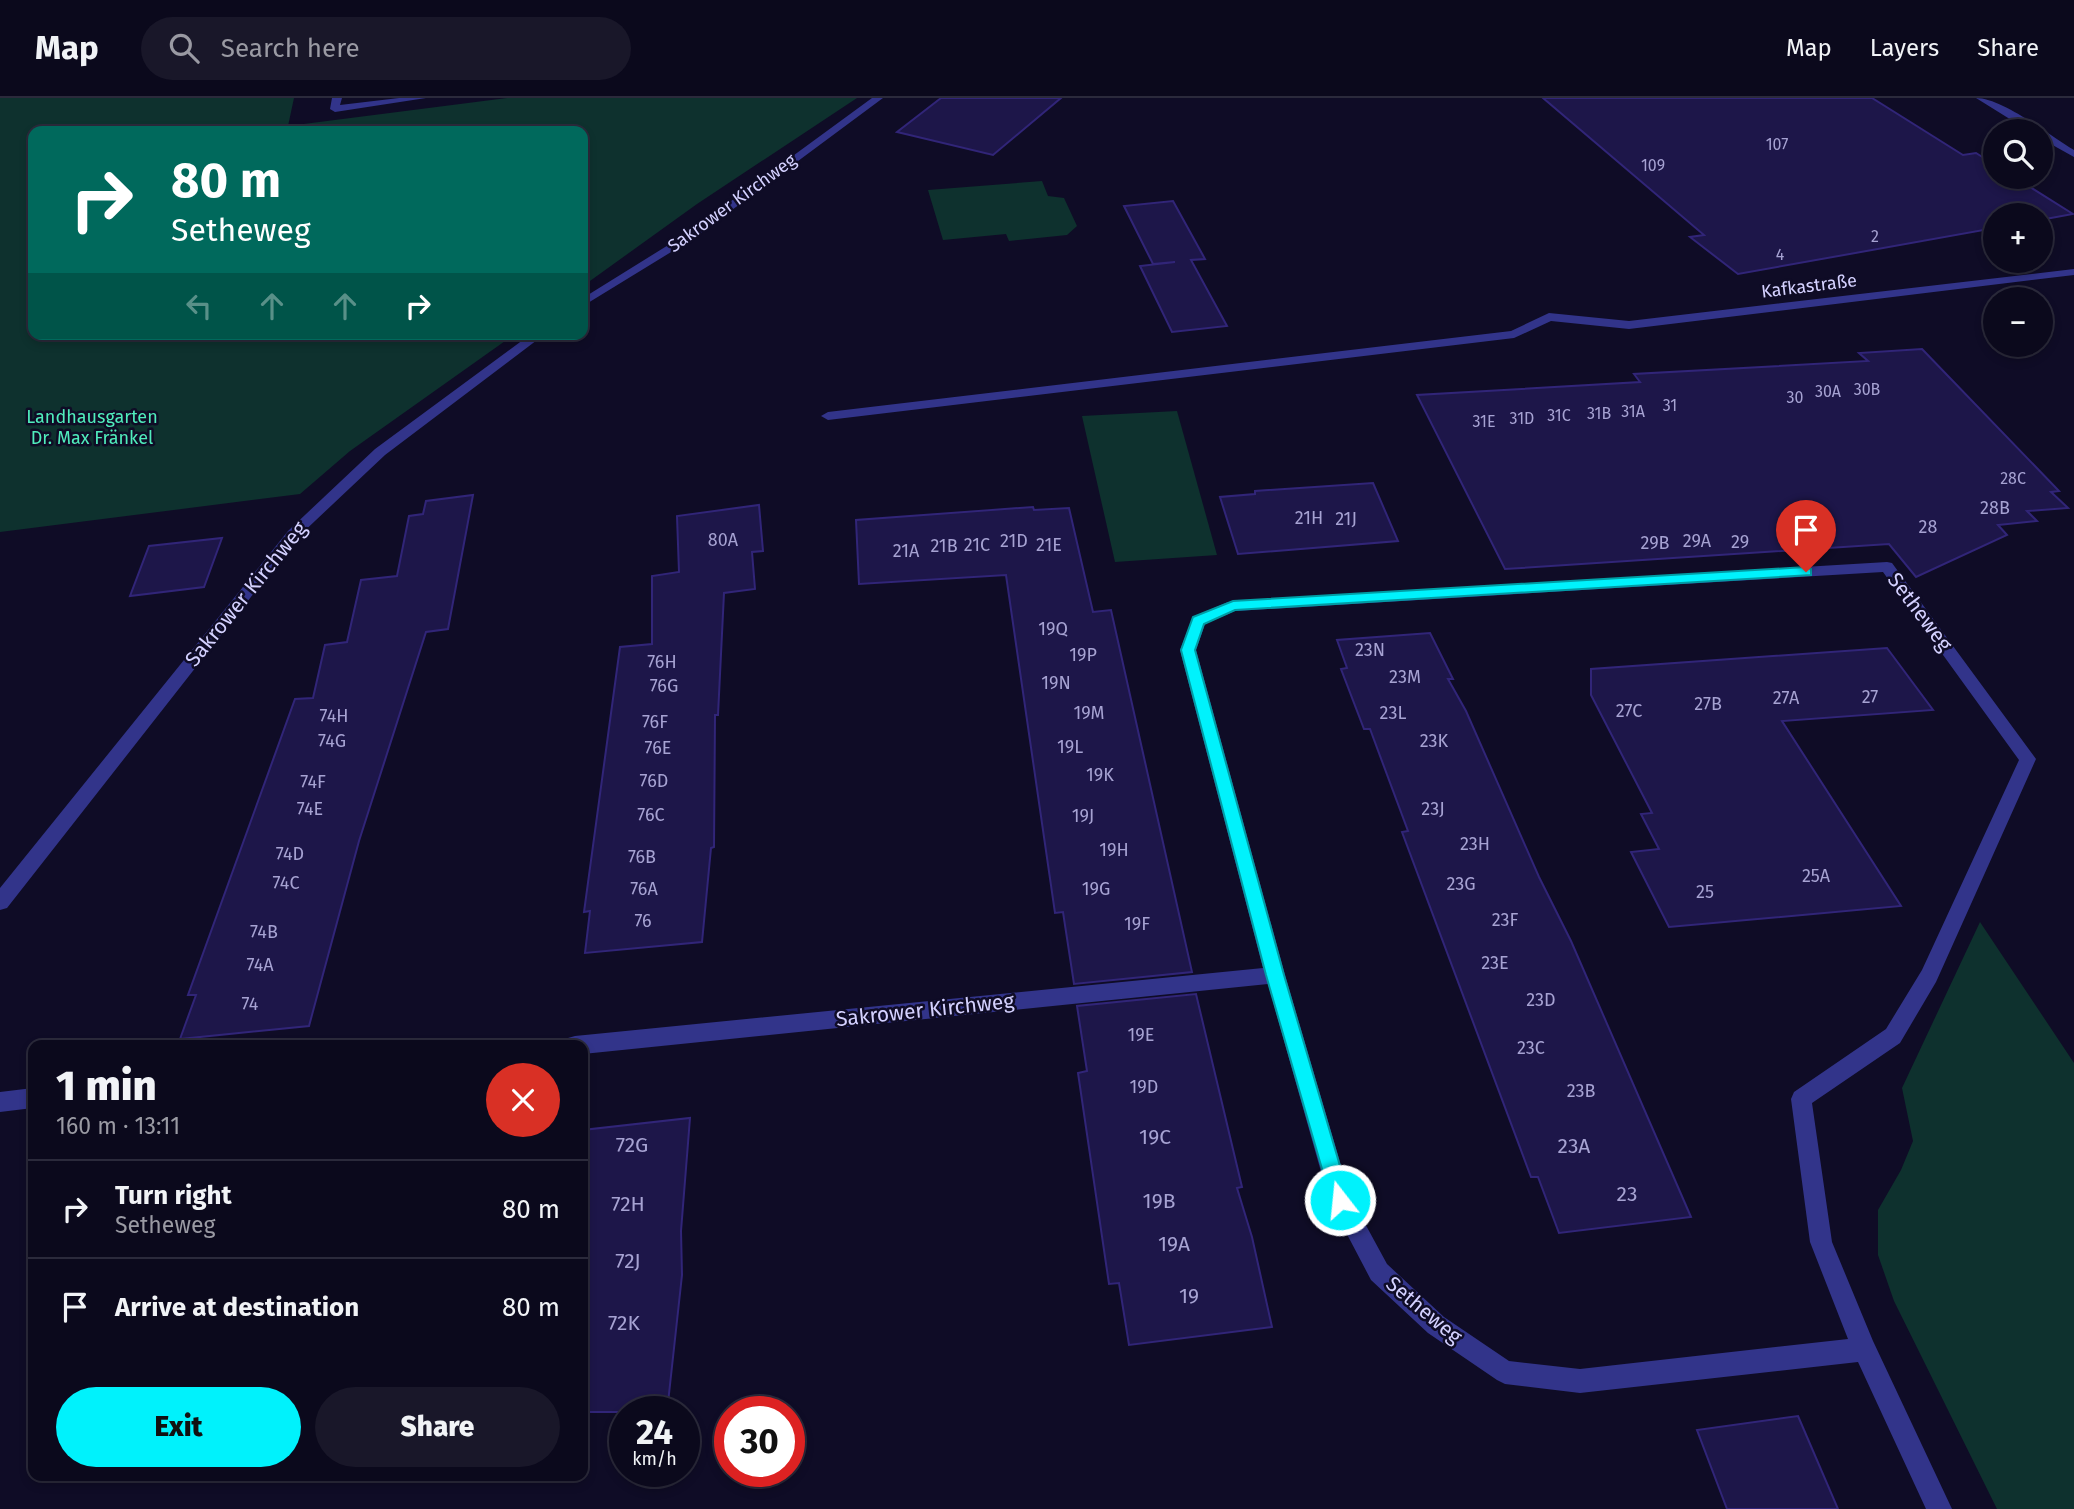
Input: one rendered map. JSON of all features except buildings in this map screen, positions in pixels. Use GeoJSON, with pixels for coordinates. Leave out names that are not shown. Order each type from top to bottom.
{"type":"FeatureCollection","features":[{"type":"Feature","properties":{"kind":"street"},"geometry":{"type":"LineString","coordinates":[[337,98],[335,109],[421,98]]}},
{"type":"Feature","properties":{"kind":"street","name":"Sakrower Kirchweg"},"geometry":{"type":"LineString","coordinates":[[588,300],[690,236],[878,98]]}},
{"type":"Feature","properties":{"kind":"street"},"geometry":{"type":"LineString","coordinates":[[1980,98],[2016,119]]}},
{"type":"Feature","properties":{"kind":"street"},"geometry":{"type":"LineString","coordinates":[[2053,142],[2074,154]]}},
{"type":"Feature","properties":{"kind":"street","name":"Kafkastraße"},"geometry":{"type":"LineString","coordinates":[[828,416],[1514,334],[1549,317],[1629,325],[2074,272]]}},
{"type":"Feature","properties":{"kind":"street","name":"Sakrower Kirchweg"},"geometry":{"type":"LineString","coordinates":[[0,902],[293,534],[328,496],[408,428],[531,340]]}},
{"type":"Feature","properties":{"kind":"street","name":"Setheweg"},"geometry":{"type":"LineString","coordinates":[[1864,1349],[1580,1381],[1505,1372],[1436,1325],[1380,1272],[1340,1200],[1275,975],[1188,650],[1198,621],[1233,606],[1887,567],[2028,759],[1929,976],[1893,1036],[1801,1098],[1821,1242],[1864,1349],[1939,1509]]}},
{"type":"Feature","properties":{"kind":"street","name":"Sakrower Kirchweg"},"geometry":{"type":"LineString","coordinates":[[588,1044],[1275,975]]}},
{"type":"Feature","properties":{"kind":"street"},"geometry":{"type":"LineString","coordinates":[[0,1102],[28,1099]]}},
{"type":"Feature","properties":{"kind":"green space","name":"Landhausgarten Dr. Max Fränkel"},"geometry":{"type":"Polygon","coordinates":[[[0,98],[294,98],[288,126],[28,126],[28,340],[507,340],[350,451],[300,494],[0,532],[0,98]]]}},
{"type":"Feature","properties":{"kind":"green space","name":"Landhausgarten Dr. Max Fränkel"},"geometry":{"type":"Polygon","coordinates":[[[507,98],[857,98],[697,204],[588,282],[588,126],[288,126],[507,98]]]}},
{"type":"Feature","properties":{"kind":"green space"},"geometry":{"type":"Polygon","coordinates":[[[1042,181],[1048,196],[1064,198],[1077,226],[1067,235],[1009,241],[1006,234],[943,240],[928,190],[1042,181]]]}},
{"type":"Feature","properties":{"kind":"green space"},"geometry":{"type":"Polygon","coordinates":[[[1177,411],[1217,555],[1115,562],[1082,416],[1177,411]]]}},
{"type":"Feature","properties":{"kind":"green space"},"geometry":{"type":"Polygon","coordinates":[[[1980,922],[2074,1063],[2074,1509],[1997,1509],[1894,1301],[1878,1255],[1878,1210],[1901,1170],[1913,1141],[1902,1088],[1980,922]]]}},
{"type":"Feature","properties":{"kind":"route"},"geometry":{"type":"LineString","coordinates":[[1340,1200],[1275,975],[1188,650],[1198,621],[1233,606],[1806,572]]}}]}
